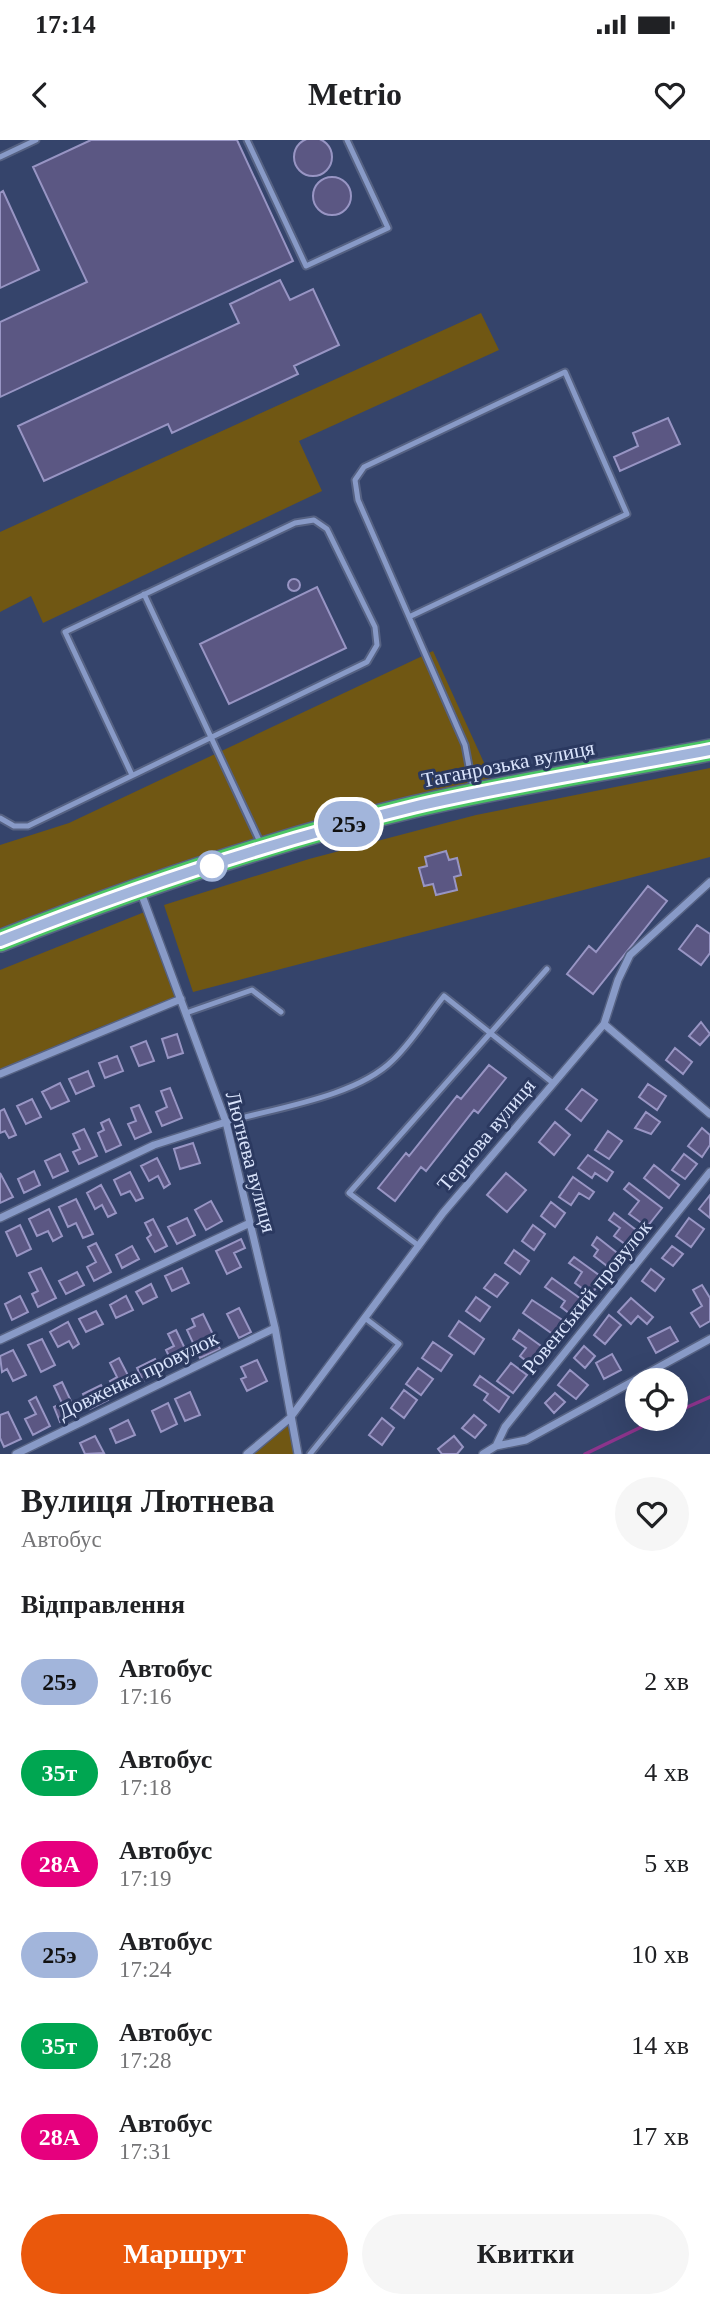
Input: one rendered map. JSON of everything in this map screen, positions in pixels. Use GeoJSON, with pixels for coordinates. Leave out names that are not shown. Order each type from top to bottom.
{"type":"FeatureCollection","features":[{"type":"Feature","properties":{"kind":"highway","name":"Таганрозька вулиця"},"geometry":{"type":"LineString","coordinates":[[0,941],[139,889],[374,817],[474,794],[710,750]]}},
{"type":"Feature","properties":{"kind":"street","name":"Тернова вулиця"},"geometry":{"type":"LineString","coordinates":[[247,1454],[290,1418],[419,1246],[604,1024],[618,980],[630,955],[710,882]]}},
{"type":"Feature","properties":{"kind":"street","name":"Лютнева вулиця"},"geometry":{"type":"LineString","coordinates":[[139,889],[226,1122],[275,1328],[298,1454]]}},
{"type":"Feature","properties":{"kind":"street"},"geometry":{"type":"LineString","coordinates":[[0,1074],[74,1041],[181,999]]}},
{"type":"Feature","properties":{"kind":"street"},"geometry":{"type":"LineString","coordinates":[[604,1024],[710,1114]]}},
{"type":"Feature","properties":{"kind":"street"},"geometry":{"type":"LineString","coordinates":[[0,1218],[154,1145],[226,1122]]}},
{"type":"Feature","properties":{"kind":"street","name":"Ровенський провулок"},"geometry":{"type":"LineString","coordinates":[[496,1446],[505,1427],[710,1172]]}},
{"type":"Feature","properties":{"kind":"street"},"geometry":{"type":"LineString","coordinates":[[0,1340],[250,1223]]}},
{"type":"Feature","properties":{"kind":"street","name":"Довженка провулок"},"geometry":{"type":"LineString","coordinates":[[16,1454],[275,1328]]}},
{"type":"Feature","properties":{"kind":"street"},"geometry":{"type":"LineString","coordinates":[[483,1454],[496,1446],[526,1440],[710,1339]]}},
{"type":"Feature","properties":{"kind":"lane"},"geometry":{"type":"LineString","coordinates":[[0,157],[36,140]]}},
{"type":"Feature","properties":{"kind":"lane"},"geometry":{"type":"LineString","coordinates":[[247,140],[306,266],[388,228],[347,140]]}},
{"type":"Feature","properties":{"kind":"lane"},"geometry":{"type":"LineString","coordinates":[[411,616],[627,514],[565,372],[365,467],[355,481],[358,500],[411,616],[465,745],[474,794]]}},
{"type":"Feature","properties":{"kind":"lane"},"geometry":{"type":"LineString","coordinates":[[0,818],[14,826],[28,826],[367,662],[377,645],[375,627],[327,529],[314,520],[295,523],[65,632],[132,775]]}},
{"type":"Feature","properties":{"kind":"lane"},"geometry":{"type":"LineString","coordinates":[[144,594],[263,849]]}},
{"type":"Feature","properties":{"kind":"lane"},"geometry":{"type":"LineString","coordinates":[[419,1246],[349,1193],[547,969]]}},
{"type":"Feature","properties":{"kind":"lane"},"geometry":{"type":"LineString","coordinates":[[186,1013],[252,990],[281,1012]]}},
{"type":"Feature","properties":{"kind":"lane"},"geometry":{"type":"LineString","coordinates":[[226,1122],[350,1087],[373,1076],[393,1061],[444,996],[553,1083]]}},
{"type":"Feature","properties":{"kind":"lane"},"geometry":{"type":"LineString","coordinates":[[310,1454],[399,1344],[365,1318]]}},
{"type":"Feature","properties":{"kind":"shaded area"},"geometry":{"type":"Polygon","coordinates":[[[481,313],[499,350],[299,441],[322,491],[43,623],[31,596],[0,612],[0,532],[481,313]]]}},
{"type":"Feature","properties":{"kind":"shaded area"},"geometry":{"type":"Polygon","coordinates":[[[433,651],[491,778],[300,827],[144,875],[0,933],[0,845],[69,823],[433,651]]]}},
{"type":"Feature","properties":{"kind":"shaded area"},"geometry":{"type":"Polygon","coordinates":[[[710,768],[710,857],[193,992],[164,905],[309,859],[476,815],[710,768]]]}},
{"type":"Feature","properties":{"kind":"shaded area"},"geometry":{"type":"Polygon","coordinates":[[[147,911],[177,998],[82,1034],[0,1071],[0,970],[147,911]]]}},
{"type":"Feature","properties":{"kind":"shaded area"},"geometry":{"type":"Polygon","coordinates":[[[292,1422],[300,1454],[254,1454],[292,1422]]]}},
{"type":"Feature","properties":{"kind":"building"},"geometry":{"type":"Polygon","coordinates":[[[313,138],[326,144],[332,157],[326,170],[313,176],[300,170],[294,157],[300,144],[313,138]]]}},
{"type":"Feature","properties":{"kind":"building"},"geometry":{"type":"Polygon","coordinates":[[[91,140],[237,140],[293,261],[0,397],[0,322],[87,282],[33,167],[91,140]]]}},
{"type":"Feature","properties":{"kind":"building"},"geometry":{"type":"Polygon","coordinates":[[[332,177],[346,182],[351,196],[346,210],[332,215],[318,210],[313,196],[318,182],[332,177]]]}},
{"type":"Feature","properties":{"kind":"building"},"geometry":{"type":"Polygon","coordinates":[[[3,191],[39,270],[0,288],[0,193],[3,191]]]}},
{"type":"Feature","properties":{"kind":"building"},"geometry":{"type":"Polygon","coordinates":[[[280,280],[290,300],[313,289],[339,345],[294,366],[298,374],[172,433],[168,424],[44,481],[18,426],[239,323],[230,304],[280,280]]]}},
{"type":"Feature","properties":{"kind":"building"},"geometry":{"type":"Polygon","coordinates":[[[668,418],[680,444],[620,471],[614,457],[638,446],[633,433],[668,418]]]}},
{"type":"Feature","properties":{"kind":"building"},"geometry":{"type":"Polygon","coordinates":[[[294,579],[300,585],[294,591],[288,585],[294,579]]]}},
{"type":"Feature","properties":{"kind":"building"},"geometry":{"type":"Polygon","coordinates":[[[317,587],[346,648],[229,704],[200,644],[317,587]]]}},
{"type":"Feature","properties":{"kind":"building"},"geometry":{"type":"Polygon","coordinates":[[[446,851],[449,860],[457,858],[461,875],[454,877],[457,890],[436,895],[433,884],[424,886],[419,868],[427,866],[425,857],[446,851]]]}},
{"type":"Feature","properties":{"kind":"building"},"geometry":{"type":"Polygon","coordinates":[[[648,886],[667,901],[593,994],[567,974],[589,946],[596,952],[648,886]]]}},
{"type":"Feature","properties":{"kind":"building"},"geometry":{"type":"Polygon","coordinates":[[[697,925],[710,934],[710,953],[701,965],[679,949],[697,925]]]}},
{"type":"Feature","properties":{"kind":"building"},"geometry":{"type":"Polygon","coordinates":[[[701,1022],[710,1034],[700,1045],[689,1036],[701,1022]]]}},
{"type":"Feature","properties":{"kind":"building"},"geometry":{"type":"Polygon","coordinates":[[[177,1034],[183,1053],[168,1058],[162,1039],[177,1034]]]}},
{"type":"Feature","properties":{"kind":"building"},"geometry":{"type":"Polygon","coordinates":[[[146,1041],[154,1061],[139,1066],[131,1047],[146,1041]]]}},
{"type":"Feature","properties":{"kind":"building"},"geometry":{"type":"Polygon","coordinates":[[[675,1048],[692,1062],[683,1074],[666,1060],[675,1048]]]}},
{"type":"Feature","properties":{"kind":"building"},"geometry":{"type":"Polygon","coordinates":[[[117,1056],[123,1071],[105,1078],[99,1063],[117,1056]]]}},
{"type":"Feature","properties":{"kind":"building"},"geometry":{"type":"Polygon","coordinates":[[[489,1065],[506,1078],[478,1113],[474,1110],[426,1171],[421,1167],[395,1201],[378,1188],[406,1153],[409,1156],[457,1096],[461,1099],[489,1065]]]}},
{"type":"Feature","properties":{"kind":"building"},"geometry":{"type":"Polygon","coordinates":[[[88,1071],[94,1086],[76,1094],[69,1079],[88,1071]]]}},
{"type":"Feature","properties":{"kind":"building"},"geometry":{"type":"Polygon","coordinates":[[[60,1083],[69,1101],[51,1109],[42,1092],[60,1083]]]}},
{"type":"Feature","properties":{"kind":"building"},"geometry":{"type":"Polygon","coordinates":[[[648,1084],[666,1096],[657,1110],[639,1097],[648,1084]]]}},
{"type":"Feature","properties":{"kind":"building"},"geometry":{"type":"Polygon","coordinates":[[[170,1088],[182,1118],[162,1126],[156,1112],[167,1107],[161,1091],[170,1088]]]}},
{"type":"Feature","properties":{"kind":"building"},"geometry":{"type":"Polygon","coordinates":[[[582,1089],[597,1100],[581,1121],[566,1109],[582,1089]]]}},
{"type":"Feature","properties":{"kind":"building"},"geometry":{"type":"Polygon","coordinates":[[[32,1099],[41,1117],[26,1124],[17,1106],[32,1099]]]}},
{"type":"Feature","properties":{"kind":"building"},"geometry":{"type":"Polygon","coordinates":[[[139,1105],[151,1132],[135,1139],[128,1124],[136,1121],[131,1108],[139,1105]]]}},
{"type":"Feature","properties":{"kind":"building"},"geometry":{"type":"Polygon","coordinates":[[[4,1109],[16,1135],[9,1138],[5,1131],[0,1133],[0,1111],[4,1109]]]}},
{"type":"Feature","properties":{"kind":"building"},"geometry":{"type":"Polygon","coordinates":[[[646,1112],[660,1122],[651,1134],[635,1128],[646,1112]]]}},
{"type":"Feature","properties":{"kind":"building"},"geometry":{"type":"Polygon","coordinates":[[[109,1119],[121,1145],[106,1152],[98,1133],[104,1130],[101,1123],[109,1119]]]}},
{"type":"Feature","properties":{"kind":"building"},"geometry":{"type":"Polygon","coordinates":[[[555,1122],[570,1135],[554,1155],[539,1142],[555,1122]]]}},
{"type":"Feature","properties":{"kind":"building"},"geometry":{"type":"Polygon","coordinates":[[[702,1128],[710,1135],[710,1145],[702,1157],[688,1146],[702,1128]]]}},
{"type":"Feature","properties":{"kind":"building"},"geometry":{"type":"Polygon","coordinates":[[[84,1129],[97,1156],[79,1164],[73,1152],[80,1149],[73,1134],[84,1129]]]}},
{"type":"Feature","properties":{"kind":"building"},"geometry":{"type":"Polygon","coordinates":[[[608,1131],[622,1141],[609,1159],[595,1150],[608,1131]]]}},
{"type":"Feature","properties":{"kind":"building"},"geometry":{"type":"Polygon","coordinates":[[[193,1143],[200,1163],[180,1169],[174,1149],[193,1143]]]}},
{"type":"Feature","properties":{"kind":"building"},"geometry":{"type":"Polygon","coordinates":[[[60,1154],[68,1171],[53,1178],[45,1161],[60,1154]]]}},
{"type":"Feature","properties":{"kind":"building"},"geometry":{"type":"Polygon","coordinates":[[[684,1154],[697,1164],[685,1179],[672,1170],[684,1154]]]}},
{"type":"Feature","properties":{"kind":"building"},"geometry":{"type":"Polygon","coordinates":[[[588,1155],[613,1172],[607,1181],[595,1173],[592,1178],[578,1168],[588,1155]]]}},
{"type":"Feature","properties":{"kind":"building"},"geometry":{"type":"Polygon","coordinates":[[[157,1158],[170,1184],[164,1188],[158,1176],[149,1181],[141,1166],[157,1158]]]}},
{"type":"Feature","properties":{"kind":"building"},"geometry":{"type":"Polygon","coordinates":[[[654,1165],[679,1185],[669,1198],[644,1178],[654,1165]]]}},
{"type":"Feature","properties":{"kind":"building"},"geometry":{"type":"Polygon","coordinates":[[[34,1171],[40,1185],[24,1193],[18,1179],[34,1171]]]}},
{"type":"Feature","properties":{"kind":"building"},"geometry":{"type":"Polygon","coordinates":[[[130,1172],[143,1198],[136,1201],[130,1191],[121,1195],[114,1180],[130,1172]]]}},
{"type":"Feature","properties":{"kind":"building"},"geometry":{"type":"Polygon","coordinates":[[[0,1173],[13,1197],[0,1203],[0,1173]]]}},
{"type":"Feature","properties":{"kind":"building"},"geometry":{"type":"Polygon","coordinates":[[[506,1173],[526,1190],[507,1212],[487,1195],[506,1173]]]}},
{"type":"Feature","properties":{"kind":"building"},"geometry":{"type":"Polygon","coordinates":[[[573,1177],[594,1192],[589,1199],[579,1193],[571,1205],[559,1197],[573,1177]]]}},
{"type":"Feature","properties":{"kind":"building"},"geometry":{"type":"Polygon","coordinates":[[[629,1183],[662,1208],[647,1227],[629,1214],[639,1201],[624,1189],[629,1183]]]}},
{"type":"Feature","properties":{"kind":"building"},"geometry":{"type":"Polygon","coordinates":[[[101,1185],[116,1213],[108,1217],[102,1205],[95,1209],[87,1193],[101,1185]]]}},
{"type":"Feature","properties":{"kind":"building"},"geometry":{"type":"Polygon","coordinates":[[[710,1195],[710,1218],[699,1209],[710,1195]]]}},
{"type":"Feature","properties":{"kind":"building"},"geometry":{"type":"Polygon","coordinates":[[[76,1199],[93,1234],[83,1238],[76,1223],[68,1227],[59,1207],[76,1199]]]}},
{"type":"Feature","properties":{"kind":"building"},"geometry":{"type":"Polygon","coordinates":[[[211,1201],[222,1221],[206,1230],[195,1210],[211,1201]]]}},
{"type":"Feature","properties":{"kind":"building"},"geometry":{"type":"Polygon","coordinates":[[[551,1202],[565,1213],[555,1227],[541,1216],[551,1202]]]}},
{"type":"Feature","properties":{"kind":"building"},"geometry":{"type":"Polygon","coordinates":[[[49,1209],[62,1236],[53,1241],[48,1231],[37,1236],[29,1219],[49,1209]]]}},
{"type":"Feature","properties":{"kind":"building"},"geometry":{"type":"Polygon","coordinates":[[[614,1213],[640,1233],[629,1247],[614,1236],[620,1228],[609,1220],[614,1213]]]}},
{"type":"Feature","properties":{"kind":"building"},"geometry":{"type":"Polygon","coordinates":[[[187,1218],[195,1235],[177,1244],[168,1227],[187,1218]]]}},
{"type":"Feature","properties":{"kind":"building"},"geometry":{"type":"Polygon","coordinates":[[[689,1218],[704,1229],[691,1247],[676,1236],[689,1218]]]}},
{"type":"Feature","properties":{"kind":"building"},"geometry":{"type":"Polygon","coordinates":[[[153,1219],[167,1246],[155,1252],[147,1238],[151,1235],[145,1223],[153,1219]]]}},
{"type":"Feature","properties":{"kind":"building"},"geometry":{"type":"Polygon","coordinates":[[[20,1225],[31,1249],[17,1256],[6,1232],[20,1225]]]}},
{"type":"Feature","properties":{"kind":"building"},"geometry":{"type":"Polygon","coordinates":[[[533,1225],[545,1234],[534,1250],[522,1241],[533,1225]]]}},
{"type":"Feature","properties":{"kind":"building"},"geometry":{"type":"Polygon","coordinates":[[[597,1237],[621,1256],[611,1269],[594,1256],[598,1250],[592,1245],[597,1237]]]}},
{"type":"Feature","properties":{"kind":"building"},"geometry":{"type":"Polygon","coordinates":[[[241,1239],[245,1248],[234,1253],[241,1267],[227,1274],[216,1251],[241,1239]]]}},
{"type":"Feature","properties":{"kind":"building"},"geometry":{"type":"Polygon","coordinates":[[[96,1243],[111,1272],[94,1281],[87,1267],[96,1262],[88,1247],[96,1243]]]}},
{"type":"Feature","properties":{"kind":"building"},"geometry":{"type":"Polygon","coordinates":[[[132,1246],[139,1259],[122,1268],[116,1255],[132,1246]]]}},
{"type":"Feature","properties":{"kind":"building"},"geometry":{"type":"Polygon","coordinates":[[[672,1246],[683,1254],[673,1266],[662,1258],[672,1246]]]}},
{"type":"Feature","properties":{"kind":"building"},"geometry":{"type":"Polygon","coordinates":[[[514,1250],[529,1261],[520,1274],[505,1263],[514,1250]]]}},
{"type":"Feature","properties":{"kind":"building"},"geometry":{"type":"Polygon","coordinates":[[[574,1257],[603,1278],[591,1295],[575,1283],[582,1272],[569,1263],[574,1257]]]}},
{"type":"Feature","properties":{"kind":"building"},"geometry":{"type":"Polygon","coordinates":[[[41,1268],[56,1298],[38,1307],[32,1294],[38,1291],[29,1273],[41,1268]]]}},
{"type":"Feature","properties":{"kind":"building"},"geometry":{"type":"Polygon","coordinates":[[[182,1268],[189,1283],[172,1291],[165,1276],[182,1268]]]}},
{"type":"Feature","properties":{"kind":"building"},"geometry":{"type":"Polygon","coordinates":[[[651,1269],[664,1279],[655,1291],[642,1281],[651,1269]]]}},
{"type":"Feature","properties":{"kind":"building"},"geometry":{"type":"Polygon","coordinates":[[[77,1272],[84,1285],[66,1294],[59,1281],[77,1272]]]}},
{"type":"Feature","properties":{"kind":"building"},"geometry":{"type":"Polygon","coordinates":[[[495,1274],[508,1283],[497,1297],[484,1288],[495,1274]]]}},
{"type":"Feature","properties":{"kind":"building"},"geometry":{"type":"Polygon","coordinates":[[[552,1278],[585,1302],[574,1317],[561,1307],[565,1301],[545,1287],[552,1278]]]}},
{"type":"Feature","properties":{"kind":"building"},"geometry":{"type":"Polygon","coordinates":[[[151,1284],[157,1297],[143,1304],[136,1292],[151,1284]]]}},
{"type":"Feature","properties":{"kind":"building"},"geometry":{"type":"Polygon","coordinates":[[[702,1285],[710,1298],[710,1321],[700,1327],[691,1313],[702,1306],[693,1290],[702,1285]]]}},
{"type":"Feature","properties":{"kind":"building"},"geometry":{"type":"Polygon","coordinates":[[[20,1296],[28,1312],[12,1320],[5,1304],[20,1296]]]}},
{"type":"Feature","properties":{"kind":"building"},"geometry":{"type":"Polygon","coordinates":[[[126,1296],[133,1310],[116,1318],[110,1305],[126,1296]]]}},
{"type":"Feature","properties":{"kind":"building"},"geometry":{"type":"Polygon","coordinates":[[[476,1297],[490,1307],[480,1321],[466,1311],[476,1297]]]}},
{"type":"Feature","properties":{"kind":"building"},"geometry":{"type":"Polygon","coordinates":[[[631,1298],[653,1317],[647,1324],[638,1316],[631,1324],[618,1312],[631,1298]]]}},
{"type":"Feature","properties":{"kind":"building"},"geometry":{"type":"Polygon","coordinates":[[[532,1300],[567,1323],[557,1337],[523,1313],[532,1300]]]}},
{"type":"Feature","properties":{"kind":"building"},"geometry":{"type":"Polygon","coordinates":[[[239,1308],[251,1332],[239,1338],[227,1314],[239,1308]]]}},
{"type":"Feature","properties":{"kind":"building"},"geometry":{"type":"Polygon","coordinates":[[[96,1311],[103,1324],[86,1332],[79,1319],[96,1311]]]}},
{"type":"Feature","properties":{"kind":"building"},"geometry":{"type":"Polygon","coordinates":[[[203,1314],[220,1349],[200,1358],[187,1330],[195,1326],[192,1319],[203,1314]]]}},
{"type":"Feature","properties":{"kind":"building"},"geometry":{"type":"Polygon","coordinates":[[[609,1315],[621,1325],[605,1344],[594,1335],[609,1315]]]}},
{"type":"Feature","properties":{"kind":"building"},"geometry":{"type":"Polygon","coordinates":[[[459,1321],[484,1339],[474,1354],[449,1336],[459,1321]]]}},
{"type":"Feature","properties":{"kind":"building"},"geometry":{"type":"Polygon","coordinates":[[[68,1322],[79,1344],[73,1348],[69,1341],[58,1347],[50,1332],[68,1322]]]}},
{"type":"Feature","properties":{"kind":"building"},"geometry":{"type":"Polygon","coordinates":[[[670,1327],[678,1341],[656,1353],[648,1338],[670,1327]]]}},
{"type":"Feature","properties":{"kind":"building"},"geometry":{"type":"Polygon","coordinates":[[[176,1330],[190,1359],[174,1367],[166,1350],[174,1346],[168,1334],[176,1330]]]}},
{"type":"Feature","properties":{"kind":"building"},"geometry":{"type":"Polygon","coordinates":[[[519,1330],[548,1351],[535,1368],[520,1356],[526,1348],[513,1339],[519,1330]]]}},
{"type":"Feature","properties":{"kind":"building"},"geometry":{"type":"Polygon","coordinates":[[[42,1339],[55,1365],[41,1372],[28,1345],[42,1339]]]}},
{"type":"Feature","properties":{"kind":"building"},"geometry":{"type":"Polygon","coordinates":[[[433,1342],[452,1355],[441,1371],[422,1358],[433,1342]]]}},
{"type":"Feature","properties":{"kind":"building"},"geometry":{"type":"Polygon","coordinates":[[[584,1346],[595,1356],[585,1368],[574,1358],[584,1346]]]}},
{"type":"Feature","properties":{"kind":"building"},"geometry":{"type":"Polygon","coordinates":[[[13,1350],[26,1375],[13,1381],[7,1369],[2,1372],[0,1356],[13,1350]]]}},
{"type":"Feature","properties":{"kind":"building"},"geometry":{"type":"Polygon","coordinates":[[[612,1354],[621,1370],[604,1379],[596,1363],[612,1354]]]}},
{"type":"Feature","properties":{"kind":"building"},"geometry":{"type":"Polygon","coordinates":[[[119,1358],[133,1385],[117,1393],[110,1381],[117,1377],[110,1363],[119,1358]]]}},
{"type":"Feature","properties":{"kind":"building"},"geometry":{"type":"Polygon","coordinates":[[[155,1359],[162,1372],[143,1381],[137,1368],[155,1359]]]}},
{"type":"Feature","properties":{"kind":"building"},"geometry":{"type":"Polygon","coordinates":[[[257,1360],[267,1381],[247,1391],[241,1379],[246,1377],[241,1367],[257,1360]]]}},
{"type":"Feature","properties":{"kind":"building"},"geometry":{"type":"Polygon","coordinates":[[[511,1363],[527,1375],[513,1393],[497,1381],[511,1363]]]}},
{"type":"Feature","properties":{"kind":"building"},"geometry":{"type":"Polygon","coordinates":[[[418,1368],[433,1379],[421,1395],[406,1384],[418,1368]]]}},
{"type":"Feature","properties":{"kind":"building"},"geometry":{"type":"Polygon","coordinates":[[[570,1370],[588,1385],[576,1399],[558,1385],[570,1370]]]}},
{"type":"Feature","properties":{"kind":"building"},"geometry":{"type":"Polygon","coordinates":[[[480,1376],[509,1397],[499,1412],[484,1400],[488,1394],[474,1385],[480,1376]]]}},
{"type":"Feature","properties":{"kind":"building"},"geometry":{"type":"Polygon","coordinates":[[[62,1382],[77,1414],[60,1422],[54,1407],[62,1403],[54,1386],[62,1382]]]}},
{"type":"Feature","properties":{"kind":"building"},"geometry":{"type":"Polygon","coordinates":[[[101,1385],[108,1400],[90,1409],[83,1394],[101,1385]]]}},
{"type":"Feature","properties":{"kind":"building"},"geometry":{"type":"Polygon","coordinates":[[[404,1390],[417,1400],[404,1418],[391,1408],[404,1390]]]}},
{"type":"Feature","properties":{"kind":"building"},"geometry":{"type":"Polygon","coordinates":[[[190,1392],[200,1415],[185,1421],[175,1399],[190,1392]]]}},
{"type":"Feature","properties":{"kind":"building"},"geometry":{"type":"Polygon","coordinates":[[[555,1393],[565,1402],[554,1413],[545,1403],[555,1393]]]}},
{"type":"Feature","properties":{"kind":"building"},"geometry":{"type":"Polygon","coordinates":[[[36,1397],[50,1426],[33,1435],[25,1419],[36,1414],[29,1401],[36,1397]]]}},
{"type":"Feature","properties":{"kind":"building"},"geometry":{"type":"Polygon","coordinates":[[[168,1403],[177,1424],[161,1432],[152,1411],[168,1403]]]}},
{"type":"Feature","properties":{"kind":"building"},"geometry":{"type":"Polygon","coordinates":[[[8,1412],[21,1439],[4,1447],[0,1438],[0,1415],[8,1412]]]}},
{"type":"Feature","properties":{"kind":"building"},"geometry":{"type":"Polygon","coordinates":[[[474,1415],[486,1425],[475,1438],[462,1428],[474,1415]]]}},
{"type":"Feature","properties":{"kind":"building"},"geometry":{"type":"Polygon","coordinates":[[[382,1418],[394,1428],[382,1445],[369,1435],[382,1418]]]}},
{"type":"Feature","properties":{"kind":"building"},"geometry":{"type":"Polygon","coordinates":[[[128,1420],[135,1435],[116,1443],[110,1429],[128,1420]]]}},
{"type":"Feature","properties":{"kind":"building"},"geometry":{"type":"Polygon","coordinates":[[[95,1436],[104,1453],[85,1454],[80,1443],[95,1436]]]}},
{"type":"Feature","properties":{"kind":"building"},"geometry":{"type":"Polygon","coordinates":[[[454,1436],[463,1447],[457,1454],[442,1454],[438,1449],[454,1436]]]}},
{"type":"Feature","properties":{"kind":"waterway"},"geometry":{"type":"LineString","coordinates":[[688,1407],[710,1397]]}},
{"type":"Feature","properties":{"kind":"waterway"},"geometry":{"type":"LineString","coordinates":[[585,1454],[633,1431]]}},
{"type":"Feature","properties":{"kind":"bus line","name":"25э"},"geometry":{"type":"LineString","coordinates":[[0,941],[139,889],[374,817],[474,794],[710,750]]}}]}
